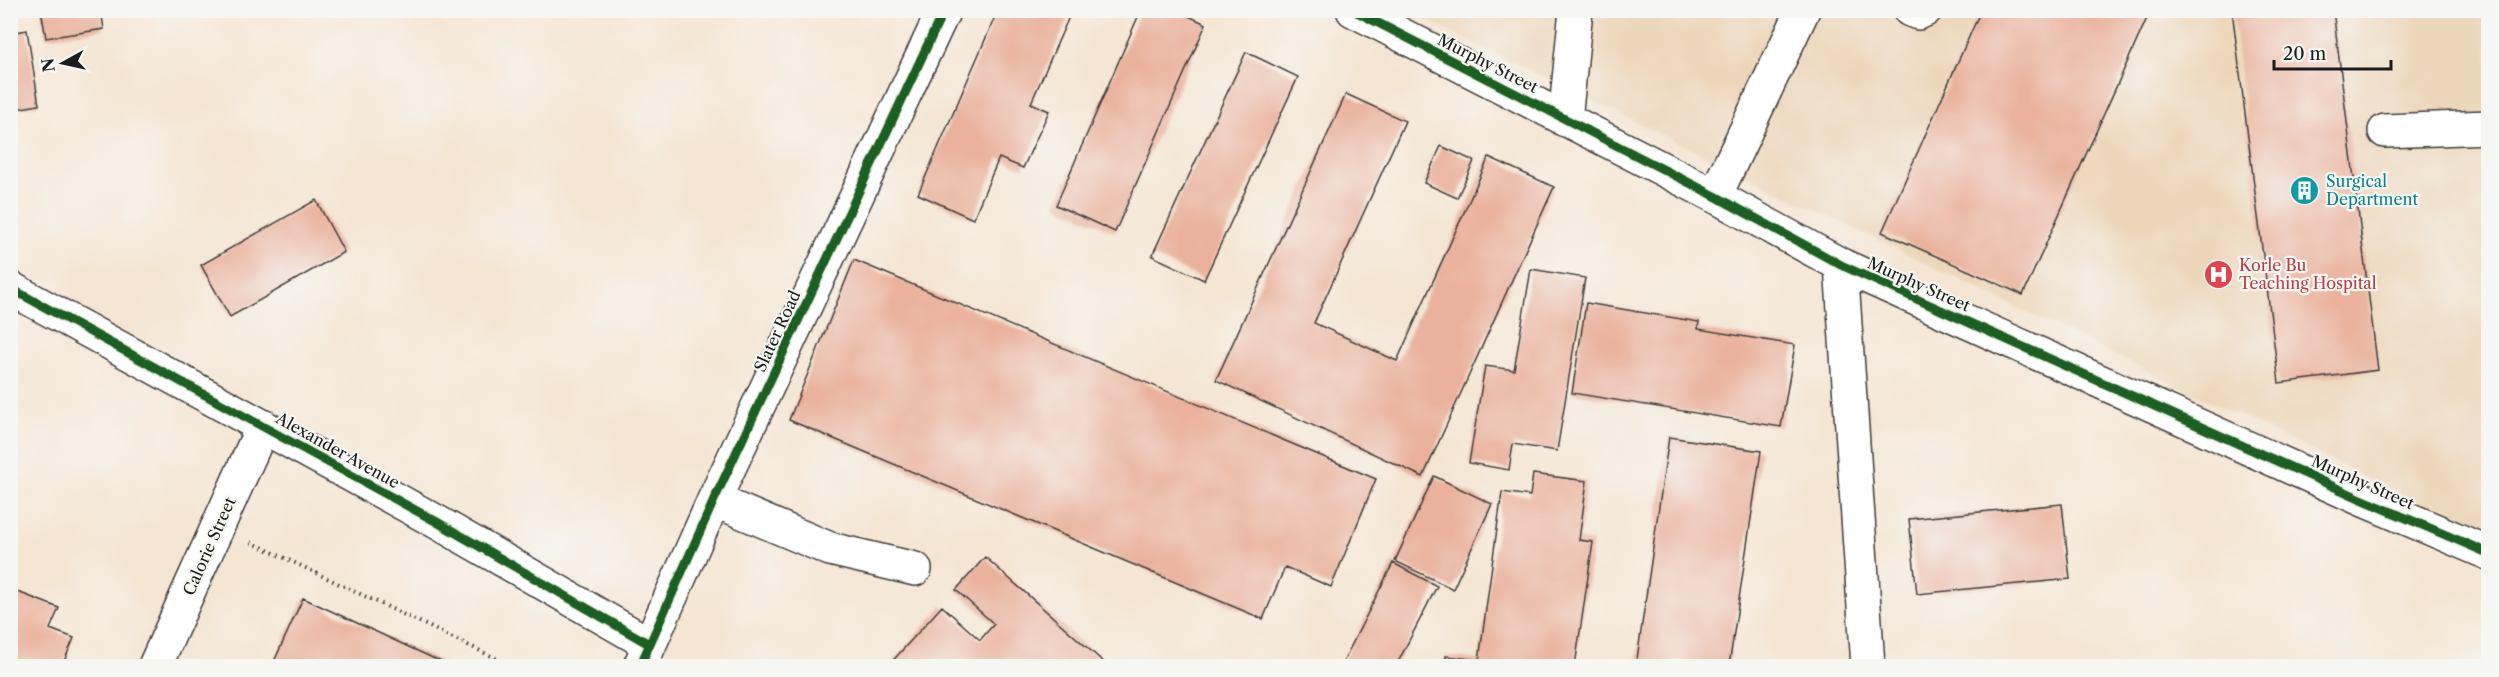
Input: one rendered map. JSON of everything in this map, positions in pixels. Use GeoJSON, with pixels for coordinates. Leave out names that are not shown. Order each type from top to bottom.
{"type":"FeatureCollection","features":[{"type":"Feature","properties":{"kind":"street","name":"Slater Road"},"geometry":{"type":"LineString","coordinates":[[644,655],[714,500],[944,10]]}},
{"type":"Feature","properties":{"kind":"street","name":"Murphy Street"},"geometry":{"type":"LineString","coordinates":[[1353,10],[1715,196],[1841,266],[2359,498],[2488,553]]}},
{"type":"Feature","properties":{"kind":"street"},"geometry":{"type":"LineString","coordinates":[[1565,120],[1576,10]]}},
{"type":"Feature","properties":{"kind":"street"},"geometry":{"type":"LineString","coordinates":[[1715,196],[1803,10]]}},
{"type":"Feature","properties":{"kind":"street"},"geometry":{"type":"LineString","coordinates":[[1910,10],[1918,13],[1924,10]]}},
{"type":"Feature","properties":{"kind":"street"},"geometry":{"type":"LineString","coordinates":[[2385,131],[2488,127]]}},
{"type":"Feature","properties":{"kind":"street"},"geometry":{"type":"LineString","coordinates":[[1841,266],[1868,666]]}},
{"type":"Feature","properties":{"kind":"street","name":"Alexander Avenue"},"geometry":{"type":"LineString","coordinates":[[10,288],[437,522],[644,655]]}},
{"type":"Feature","properties":{"kind":"street","name":"Calorie Street"},"geometry":{"type":"LineString","coordinates":[[155,666],[263,426]]}},
{"type":"Feature","properties":{"kind":"street"},"geometry":{"type":"LineString","coordinates":[[714,500],[830,549],[915,569]]}},
{"type":"Feature","properties":{"kind":"path"},"geometry":{"type":"LineString","coordinates":[[218,526],[512,666]]}},
{"type":"Feature","properties":{"kind":"shaded area","name":"Korle Bu Teaching Hospital"},"geometry":{"type":"Polygon","coordinates":[[[1408,11],[2488,11],[2488,537],[1408,11]]]}},
{"type":"Feature","properties":{"kind":"building"},"geometry":{"type":"Polygon","coordinates":[[[41,10],[101,10],[104,29],[46,38],[41,10]]]}},
{"type":"Feature","properties":{"kind":"building"},"geometry":{"type":"Polygon","coordinates":[[[998,10],[1072,10],[1031,103],[1049,111],[1023,168],[999,158],[973,219],[918,194],[998,10]]]}},
{"type":"Feature","properties":{"kind":"building"},"geometry":{"type":"Polygon","coordinates":[[[1141,10],[1175,10],[1206,24],[1115,232],[1056,205],[1141,10]]]}},
{"type":"Feature","properties":{"kind":"building"},"geometry":{"type":"Polygon","coordinates":[[[1981,10],[2130,10],[2147,18],[2023,295],[1882,232],[1981,10]]]}},
{"type":"Feature","properties":{"kind":"building","name":"Surgical Department"},"geometry":{"type":"Polygon","coordinates":[[[2232,10],[2333,10],[2378,370],[2279,383],[2232,10]]]}},
{"type":"Feature","properties":{"kind":"building"},"geometry":{"type":"Polygon","coordinates":[[[27,30],[39,105],[10,110],[10,33],[27,30]]]}},
{"type":"Feature","properties":{"kind":"building"},"geometry":{"type":"Polygon","coordinates":[[[1246,52],[1298,77],[1204,280],[1152,256],[1246,52]]]}},
{"type":"Feature","properties":{"kind":"building"},"geometry":{"type":"Polygon","coordinates":[[[1346,94],[1405,121],[1314,323],[1397,361],[1489,157],[1554,187],[1423,477],[1216,380],[1346,94]]]}},
{"type":"Feature","properties":{"kind":"building"},"geometry":{"type":"Polygon","coordinates":[[[1441,146],[1474,161],[1457,198],[1424,183],[1441,146]]]}},
{"type":"Feature","properties":{"kind":"building"},"geometry":{"type":"Polygon","coordinates":[[[316,200],[344,252],[230,317],[201,265],[316,200]]]}},
{"type":"Feature","properties":{"kind":"building"},"geometry":{"type":"Polygon","coordinates":[[[854,260],[1376,479],[1331,587],[1285,567],[1263,619],[789,420],[854,260]]]}},
{"type":"Feature","properties":{"kind":"building"},"geometry":{"type":"Polygon","coordinates":[[[1531,269],[1585,278],[1557,451],[1513,444],[1509,470],[1469,463],[1485,366],[1514,370],[1531,269]]]}},
{"type":"Feature","properties":{"kind":"building"},"geometry":{"type":"Polygon","coordinates":[[[1586,303],[1699,322],[1698,329],[1795,345],[1781,427],[1572,393],[1586,303]]]}},
{"type":"Feature","properties":{"kind":"building"},"geometry":{"type":"Polygon","coordinates":[[[1669,437],[1761,451],[1729,666],[1636,666],[1669,437]]]}},
{"type":"Feature","properties":{"kind":"building"},"geometry":{"type":"Polygon","coordinates":[[[1533,474],[1587,481],[1579,540],[1593,542],[1575,666],[1445,666],[1446,656],[1479,660],[1502,492],[1530,496],[1533,474]]]}},
{"type":"Feature","properties":{"kind":"building"},"geometry":{"type":"Polygon","coordinates":[[[1434,476],[1492,504],[1453,589],[1395,561],[1434,476]]]}},
{"type":"Feature","properties":{"kind":"building"},"geometry":{"type":"Polygon","coordinates":[[[2062,504],[2070,579],[1917,594],[1909,519],[2062,504]]]}},
{"type":"Feature","properties":{"kind":"building"},"geometry":{"type":"Polygon","coordinates":[[[985,557],[1108,666],[888,666],[942,606],[980,640],[994,624],[956,590],[985,557]]]}},
{"type":"Feature","properties":{"kind":"building"},"geometry":{"type":"Polygon","coordinates":[[[1393,563],[1437,586],[1396,666],[1341,666],[1393,563]]]}},
{"type":"Feature","properties":{"kind":"building"},"geometry":{"type":"Polygon","coordinates":[[[10,589],[59,608],[50,629],[74,638],[62,666],[10,666],[10,589]]]}},
{"type":"Feature","properties":{"kind":"building"},"geometry":{"type":"Polygon","coordinates":[[[303,598],[450,666],[272,666],[303,598]]]}},
{"type":"Feature","properties":{"kind":"cycle path"},"geometry":{"type":"LineString","coordinates":[[640,666],[714,500],[944,10]]}},
{"type":"Feature","properties":{"kind":"cycle path"},"geometry":{"type":"LineString","coordinates":[[1353,10],[1715,196],[1841,265],[2359,498],[2488,553]]}},
{"type":"Feature","properties":{"kind":"cycle path"},"geometry":{"type":"LineString","coordinates":[[10,288],[437,522],[649,644]]}},
{"type":"Feature","properties":{"kind":"place","name":"Surgical Department"},"geometry":{"type":"Point","coordinates":[2305,190]}},
{"type":"Feature","properties":{"kind":"place","name":"Korle Bu Teaching Hospital"},"geometry":{"type":"Point","coordinates":[2218,274]}}]}
